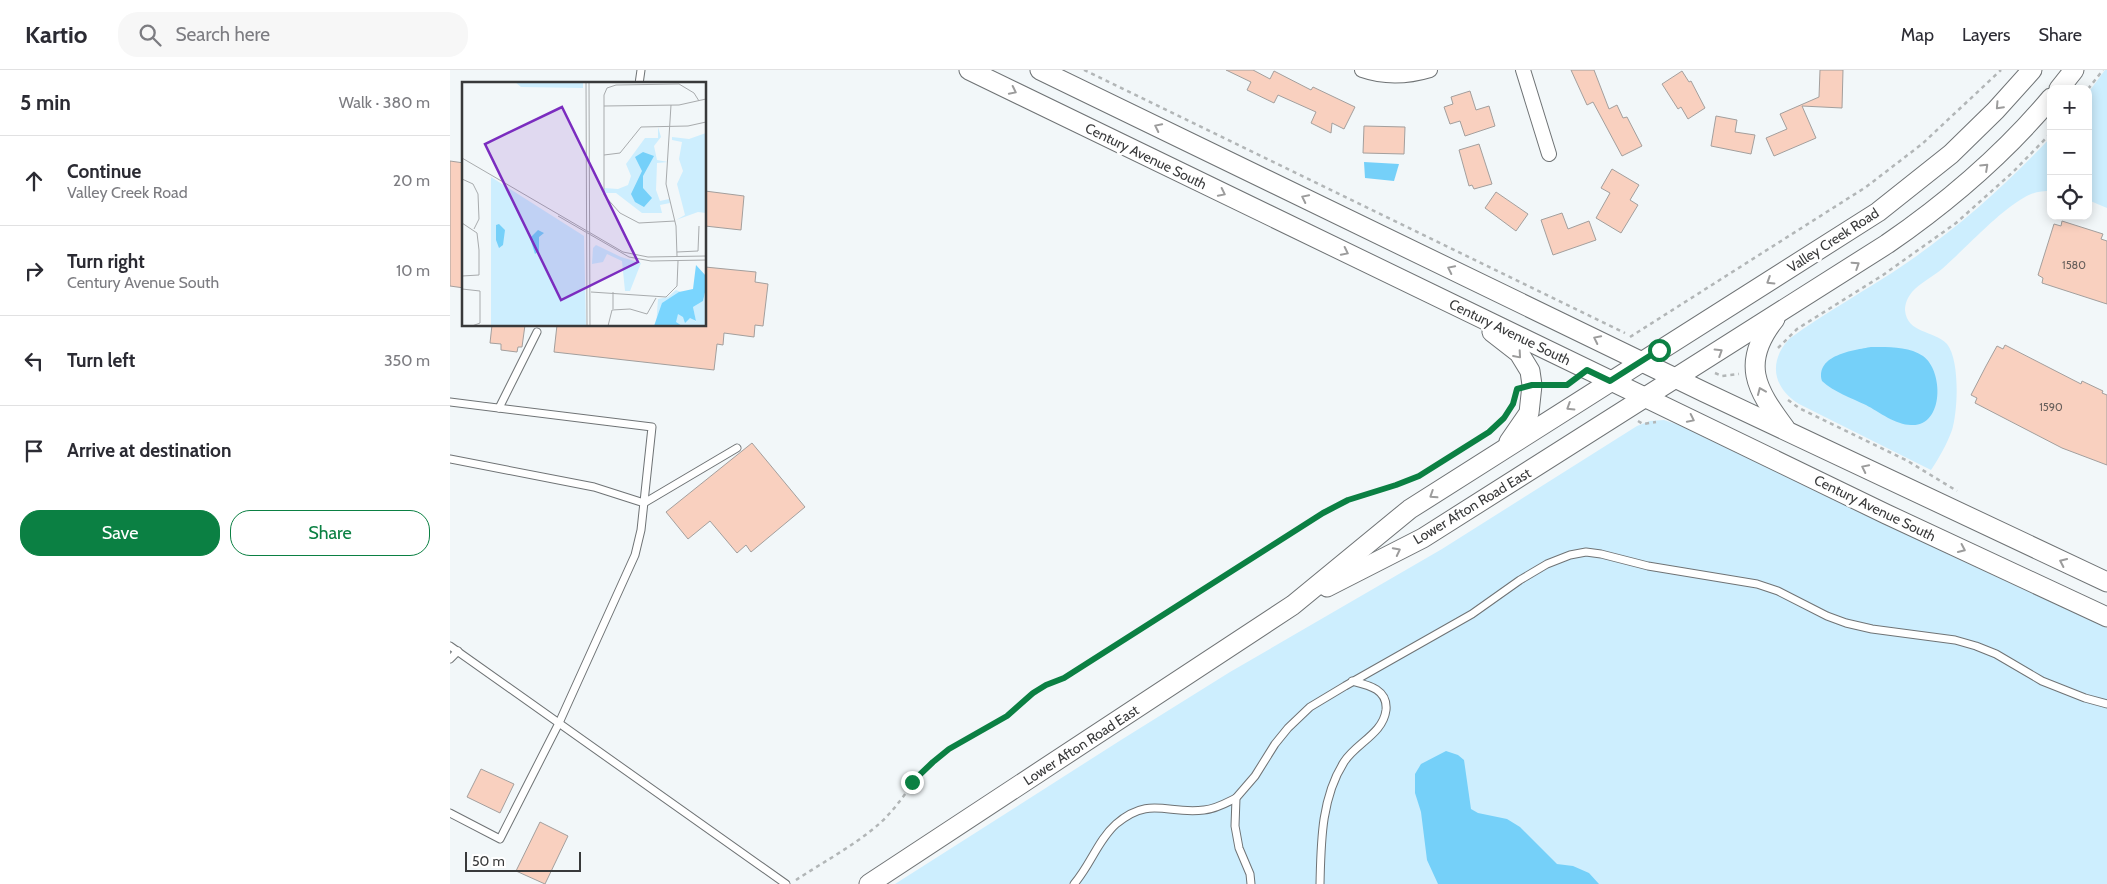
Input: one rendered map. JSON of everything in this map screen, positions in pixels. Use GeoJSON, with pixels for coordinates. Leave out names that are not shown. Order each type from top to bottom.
{"type":"FeatureCollection","features":[{"type":"Feature","properties":{"kind":"main road","name":"Century Avenue South"},"geometry":{"type":"LineString","coordinates":[[969,70],[1886,514],[2107,617]]}},
{"type":"Feature","properties":{"kind":"main road"},"geometry":{"type":"LineString","coordinates":[[1040,70],[1623,343],[1641,361],[2107,582]]}},
{"type":"Feature","properties":{"kind":"main road","name":"Valley Creek Road"},"geometry":{"type":"LineString","coordinates":[[1610,381],[1878,212],[1950,154],[1996,110],[2032,70]]}},
{"type":"Feature","properties":{"kind":"main road"},"geometry":{"type":"LineString","coordinates":[[2062,85],[2074,70]]}},
{"type":"Feature","properties":{"kind":"main road"},"geometry":{"type":"LineString","coordinates":[[1647,398],[1888,244],[1938,208],[1999,154],[2047,102]]}},
{"type":"Feature","properties":{"kind":"main road"},"geometry":{"type":"LineString","coordinates":[[1468,312],[1519,353],[1530,371],[1532,385],[1529,412],[1505,448]]}},
{"type":"Feature","properties":{"kind":"main road"},"geometry":{"type":"LineString","coordinates":[[1781,313],[1772,323],[1762,341],[1756,357],[1755,372],[1763,398],[1788,431]]}},
{"type":"Feature","properties":{"kind":"main road","name":"Lower Afton Road East"},"geometry":{"type":"LineString","coordinates":[[869,884],[1293,605],[1410,509],[1610,381]]}},
{"type":"Feature","properties":{"kind":"main road","name":"Lower Afton Road East"},"geometry":{"type":"LineString","coordinates":[[1293,605],[1423,538],[1647,398]]}},
{"type":"Feature","properties":{"kind":"street"},"geometry":{"type":"LineString","coordinates":[[1362,70],[1387,76],[1413,75],[1430,70]]}},
{"type":"Feature","properties":{"kind":"street"},"geometry":{"type":"LineString","coordinates":[[1523,70],[1549,154]]}},
{"type":"Feature","properties":{"kind":"lane"},"geometry":{"type":"LineString","coordinates":[[499,408],[537,332]]}},
{"type":"Feature","properties":{"kind":"lane"},"geometry":{"type":"LineString","coordinates":[[450,402],[652,427],[639,542],[635,555],[559,723],[500,839],[450,813]]}},
{"type":"Feature","properties":{"kind":"lane"},"geometry":{"type":"LineString","coordinates":[[450,459],[594,487],[644,503],[737,448]]}},
{"type":"Feature","properties":{"kind":"lane"},"geometry":{"type":"LineString","coordinates":[[1074,884],[1108,832],[1130,814],[1144,808],[1160,807],[1204,810],[1236,798],[1255,776],[1275,744],[1288,728],[1310,707],[1352,681],[1472,614],[1520,580],[1547,564],[1586,552],[1648,566],[1757,584],[1778,591],[1827,616],[1846,623],[1872,629],[1956,640],[1996,654],[2042,681],[2084,698],[2107,704]]}},
{"type":"Feature","properties":{"kind":"lane"},"geometry":{"type":"LineString","coordinates":[[450,646],[788,884]]}},
{"type":"Feature","properties":{"kind":"lane"},"geometry":{"type":"LineString","coordinates":[[450,659],[458,651]]}},
{"type":"Feature","properties":{"kind":"lane"},"geometry":{"type":"LineString","coordinates":[[1320,884],[1324,815],[1336,774],[1345,759],[1380,726],[1386,708],[1385,699],[1378,690],[1352,681]]}},
{"type":"Feature","properties":{"kind":"lane"},"geometry":{"type":"LineString","coordinates":[[1236,798],[1234,810],[1236,833],[1239,848],[1250,874],[1251,884]]}},
{"type":"Feature","properties":{"kind":"path"},"geometry":{"type":"LineString","coordinates":[[1084,70],[1622,331],[1623,343]]}},
{"type":"Feature","properties":{"kind":"path"},"geometry":{"type":"LineString","coordinates":[[1623,343],[1637,331],[1688,302],[1866,187],[1922,144],[2001,70]]}},
{"type":"Feature","properties":{"kind":"path"},"geometry":{"type":"LineString","coordinates":[[2091,85],[2102,70]]}},
{"type":"Feature","properties":{"kind":"path"},"geometry":{"type":"LineString","coordinates":[[1776,353],[1784,340],[1797,329],[1883,275],[1956,223],[2013,172],[2047,137]]}},
{"type":"Feature","properties":{"kind":"path"},"geometry":{"type":"LineString","coordinates":[[1623,343],[1659,350]]}},
{"type":"Feature","properties":{"kind":"path"},"geometry":{"type":"LineString","coordinates":[[1698,366],[1722,376],[1755,372]]}},
{"type":"Feature","properties":{"kind":"path"},"geometry":{"type":"LineString","coordinates":[[1532,385],[1567,385],[1587,370]]}},
{"type":"Feature","properties":{"kind":"path"},"geometry":{"type":"LineString","coordinates":[[1784,397],[1800,408],[1912,463],[1961,493]]}},
{"type":"Feature","properties":{"kind":"path"},"geometry":{"type":"LineString","coordinates":[[788,884],[877,825],[889,814],[912,782],[933,762],[949,749],[1007,716],[1033,693],[1046,685],[1064,678],[1323,513],[1348,500],[1419,476],[1489,432],[1504,418]]}},
{"type":"Feature","properties":{"kind":"shaded area"},"geometry":{"type":"Polygon","coordinates":[[[2105,70],[2107,70],[2107,208],[2092,202],[2092,88],[2105,70]]]}},
{"type":"Feature","properties":{"kind":"shaded area"},"geometry":{"type":"Polygon","coordinates":[[[2047,141],[2047,191],[2028,195],[2004,212],[1942,269],[1915,289],[1906,303],[1907,318],[1916,328],[1935,336],[1947,344],[1956,373],[1956,411],[1952,430],[1943,451],[1931,470],[1790,398],[1776,374],[1778,357],[1789,339],[1893,272],[1946,234],[2017,171],[2047,141]]]}},
{"type":"Feature","properties":{"kind":"shaded area"},"geometry":{"type":"Polygon","coordinates":[[[1664,420],[1679,425],[2107,628],[2107,884],[895,884],[1230,672],[1442,549],[1637,426],[1650,421],[1664,420]]]}},
{"type":"Feature","properties":{"kind":"water"},"geometry":{"type":"Polygon","coordinates":[[[1364,162],[1399,164],[1394,181],[1365,178],[1364,162]]]}},
{"type":"Feature","properties":{"kind":"water"},"geometry":{"type":"Polygon","coordinates":[[[1871,347],[1911,350],[1923,356],[1930,363],[1935,373],[1937,397],[1935,408],[1930,417],[1922,423],[1911,425],[1894,421],[1866,405],[1837,392],[1822,381],[1821,372],[1824,365],[1830,360],[1846,352],[1871,347]]]}},
{"type":"Feature","properties":{"kind":"water"},"geometry":{"type":"Polygon","coordinates":[[[1446,751],[1458,755],[1464,760],[1471,809],[1478,813],[1507,819],[1520,827],[1557,864],[1573,866],[1589,873],[1599,884],[1438,884],[1427,860],[1421,812],[1415,793],[1415,774],[1421,764],[1446,751]]]}},
{"type":"Feature","properties":{"kind":"building"},"geometry":{"type":"Polygon","coordinates":[[[1226,70],[1253,70],[1270,79],[1274,71],[1311,90],[1313,87],[1355,107],[1344,129],[1332,123],[1331,133],[1311,123],[1316,112],[1278,95],[1274,103],[1247,90],[1251,82],[1226,70]]]}},
{"type":"Feature","properties":{"kind":"building"},"geometry":{"type":"Polygon","coordinates":[[[1571,70],[1594,70],[1609,109],[1617,105],[1623,118],[1627,117],[1642,146],[1622,156],[1593,102],[1587,105],[1571,70]]]}},
{"type":"Feature","properties":{"kind":"building"},"geometry":{"type":"Polygon","coordinates":[[[1820,70],[1843,70],[1842,108],[1802,106],[1816,138],[1774,156],[1766,138],[1787,129],[1780,114],[1819,97],[1820,70]]]}},
{"type":"Feature","properties":{"kind":"building"},"geometry":{"type":"Polygon","coordinates":[[[1682,71],[1689,82],[1691,81],[1705,108],[1688,119],[1681,107],[1678,109],[1662,84],[1682,71]]]}},
{"type":"Feature","properties":{"kind":"building"},"geometry":{"type":"Polygon","coordinates":[[[1470,91],[1476,110],[1489,106],[1495,126],[1465,136],[1460,121],[1450,124],[1444,107],[1453,104],[1451,97],[1470,91]]]}},
{"type":"Feature","properties":{"kind":"building"},"geometry":{"type":"Polygon","coordinates":[[[1716,116],[1737,120],[1735,132],[1755,135],[1751,154],[1711,146],[1716,116]]]}},
{"type":"Feature","properties":{"kind":"building"},"geometry":{"type":"Polygon","coordinates":[[[1364,126],[1405,127],[1404,154],[1363,153],[1364,126]]]}},
{"type":"Feature","properties":{"kind":"building"},"geometry":{"type":"Polygon","coordinates":[[[1479,144],[1492,184],[1474,189],[1472,185],[1469,186],[1459,150],[1479,144]]]}},
{"type":"Feature","properties":{"kind":"building"},"geometry":{"type":"Polygon","coordinates":[[[450,161],[462,163],[462,288],[450,286],[450,161]]]}},
{"type":"Feature","properties":{"kind":"building"},"geometry":{"type":"Polygon","coordinates":[[[1612,169],[1639,185],[1630,200],[1638,205],[1621,233],[1596,218],[1610,193],[1601,188],[1612,169]]]}},
{"type":"Feature","properties":{"kind":"building"},"geometry":{"type":"Polygon","coordinates":[[[706,191],[744,196],[741,230],[706,226],[706,191]]]}},
{"type":"Feature","properties":{"kind":"building"},"geometry":{"type":"Polygon","coordinates":[[[1496,192],[1528,214],[1516,231],[1485,208],[1496,192]]]}},
{"type":"Feature","properties":{"kind":"building"},"geometry":{"type":"Polygon","coordinates":[[[1562,213],[1568,229],[1589,221],[1596,240],[1553,255],[1541,220],[1562,213]]]}},
{"type":"Feature","properties":{"kind":"building"},"geometry":{"type":"Polygon","coordinates":[[[2062,221],[2103,234],[2101,239],[2107,241],[2107,304],[2042,283],[2043,278],[2038,275],[2054,224],[2061,226],[2062,221]]]}},
{"type":"Feature","properties":{"kind":"building"},"geometry":{"type":"Polygon","coordinates":[[[706,267],[756,272],[755,282],[768,284],[763,326],[755,325],[754,337],[724,333],[723,345],[717,344],[714,370],[554,352],[557,326],[706,326],[706,267]]]}},
{"type":"Feature","properties":{"kind":"building"},"geometry":{"type":"Polygon","coordinates":[[[492,326],[525,326],[522,347],[518,347],[517,352],[501,350],[501,344],[490,343],[492,326]]]}},
{"type":"Feature","properties":{"kind":"building"},"geometry":{"type":"Polygon","coordinates":[[[2005,345],[2081,384],[2082,381],[2103,391],[2102,393],[2107,395],[2107,465],[2062,448],[1975,403],[1977,398],[1971,395],[1986,366],[1997,346],[2003,349],[2005,345]]]}},
{"type":"Feature","properties":{"kind":"building"},"geometry":{"type":"Polygon","coordinates":[[[752,443],[805,507],[751,552],[746,545],[737,553],[710,521],[688,539],[666,512],[752,443]]]}},
{"type":"Feature","properties":{"kind":"building"},"geometry":{"type":"Polygon","coordinates":[[[481,769],[514,784],[500,813],[467,797],[481,769]]]}},
{"type":"Feature","properties":{"kind":"building"},"geometry":{"type":"Polygon","coordinates":[[[540,822],[568,836],[545,884],[516,871],[540,822]]]}},
{"type":"Feature","properties":{"kind":"route"},"geometry":{"type":"LineString","coordinates":[[912,782],[949,749],[1007,716],[1033,693],[1046,685],[1064,678],[1323,513],[1348,500],[1419,476],[1489,432],[1504,418],[1513,404],[1517,389],[1532,385],[1567,385],[1587,370],[1610,381],[1659,350]]}}]}
